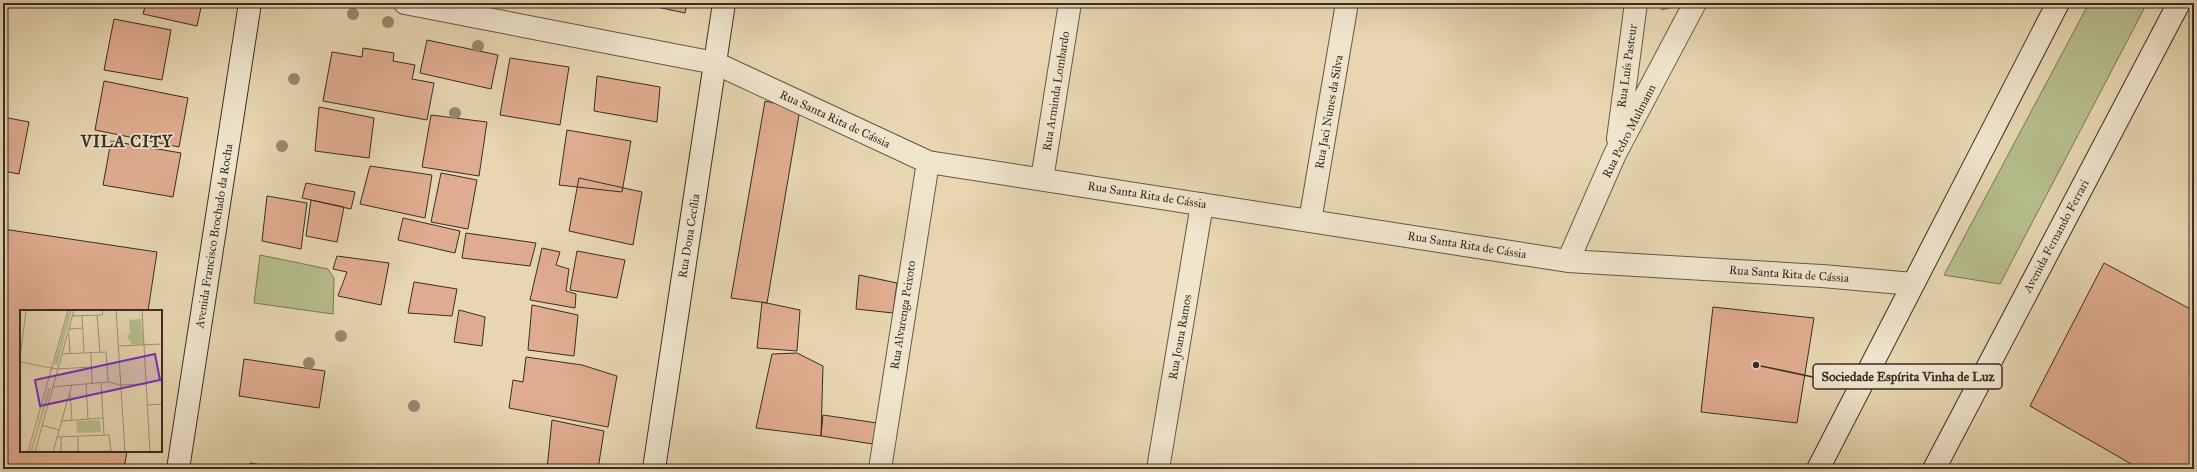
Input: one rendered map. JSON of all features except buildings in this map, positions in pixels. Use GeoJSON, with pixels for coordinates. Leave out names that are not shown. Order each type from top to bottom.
{"type":"FeatureCollection","features":[{"type":"Feature","properties":{"kind":"street","name":"Avenida Francisco Brochado da Rocha"},"geometry":{"type":"LineString","coordinates":[[178,469],[250,3]]}},
{"type":"Feature","properties":{"kind":"street","name":"Rua Santa Rita de Cássia"},"geometry":{"type":"LineString","coordinates":[[405,3],[715,63],[928,162],[1568,261],[1822,276],[1913,284]]}},
{"type":"Feature","properties":{"kind":"street","name":"Rua Dona Cecília"},"geometry":{"type":"LineString","coordinates":[[654,469],[724,3]]}},
{"type":"Feature","properties":{"kind":"street","name":"Rua Arminda Lombardo"},"geometry":{"type":"LineString","coordinates":[[1042,179],[1070,3]]}},
{"type":"Feature","properties":{"kind":"street","name":"Rua Jaci Nunes da Silva"},"geometry":{"type":"LineString","coordinates":[[1310,221],[1347,3]]}},
{"type":"Feature","properties":{"kind":"street","name":"Rua Luís Pasteur"},"geometry":{"type":"LineString","coordinates":[[1615,154],[1636,3]]}},
{"type":"Feature","properties":{"kind":"street","name":"Rua Pedro Mulmann"},"geometry":{"type":"LineString","coordinates":[[1568,261],[1615,154],[1695,3]]}},
{"type":"Feature","properties":{"kind":"street"},"geometry":{"type":"LineString","coordinates":[[1818,469],[2058,3]]}},
{"type":"Feature","properties":{"kind":"street","name":"Avenida Fernando Ferrari"},"geometry":{"type":"LineString","coordinates":[[1934,469],[2179,3]]}},
{"type":"Feature","properties":{"kind":"street","name":"Rua Alvarenga Peixoto"},"geometry":{"type":"LineString","coordinates":[[880,469],[928,162]]}},
{"type":"Feature","properties":{"kind":"street","name":"Rua Joana Ramos"},"geometry":{"type":"LineString","coordinates":[[1158,469],[1202,204]]}},
{"type":"Feature","properties":{"kind":"green space"},"geometry":{"type":"Polygon","coordinates":[[[1656,3],[1688,3],[1662,10],[1656,3]]]}},
{"type":"Feature","properties":{"kind":"green space"},"geometry":{"type":"Polygon","coordinates":[[[2089,3],[2147,3],[2000,284],[1944,275],[2089,3]]]}},
{"type":"Feature","properties":{"kind":"green space"},"geometry":{"type":"Polygon","coordinates":[[[260,255],[328,269],[334,278],[333,314],[254,303],[260,255]]]}},
{"type":"Feature","properties":{"kind":"place","name":"Sociedade Espírita Vinha de Luz"},"geometry":{"type":"Point","coordinates":[1756,365]}},
{"type":"Feature","properties":{"kind":"district","name":"VILA CITY"},"geometry":{"type":"Point","coordinates":[127,141]}}]}
